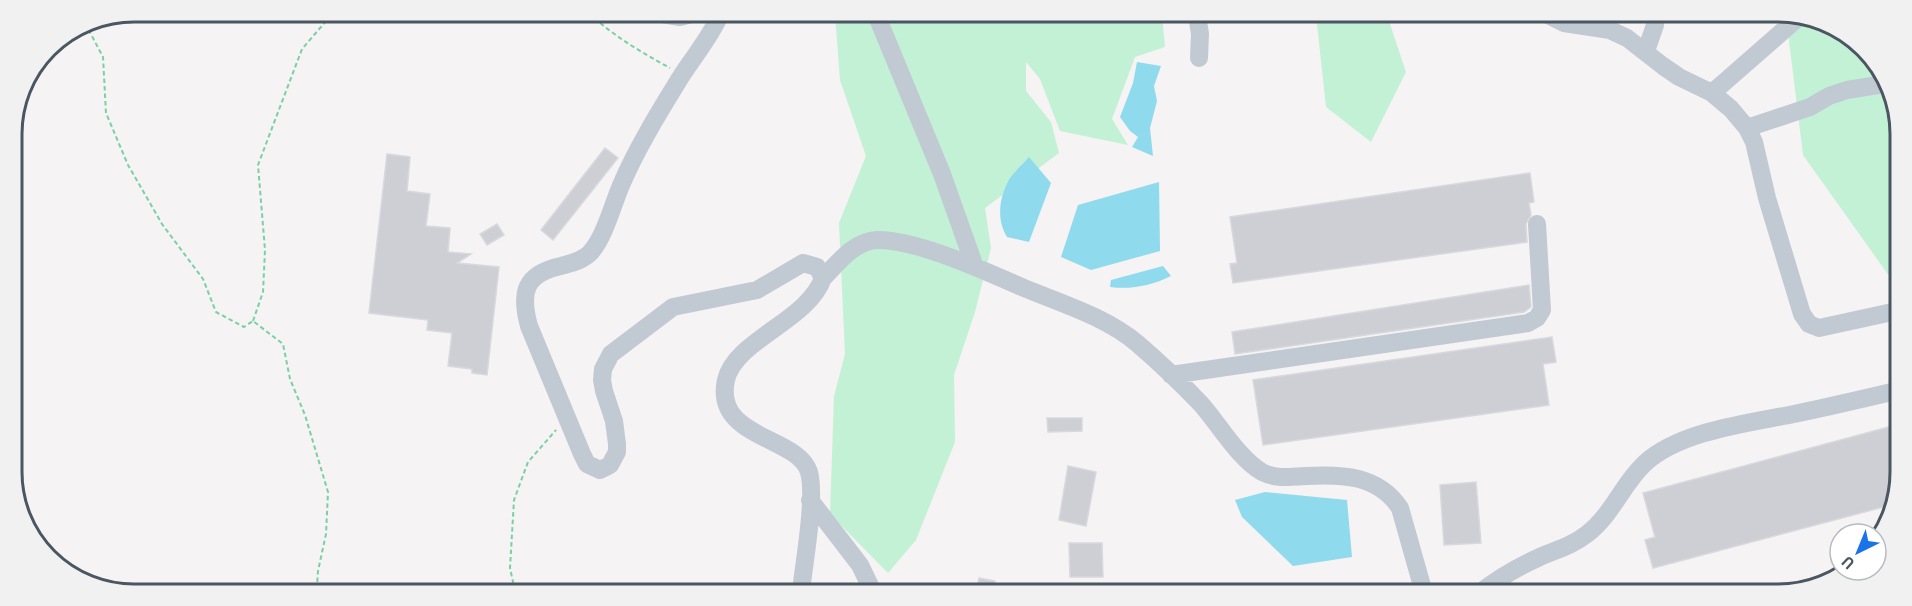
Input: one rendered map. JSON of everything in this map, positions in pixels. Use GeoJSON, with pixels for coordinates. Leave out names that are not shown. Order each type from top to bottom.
{"type":"FeatureCollection","features":[{"type":"Feature","properties":{"kind":"street"},"geometry":{"type":"LineString","coordinates":[[1198,22],[1200,58]]}},
{"type":"Feature","properties":{"kind":"street"},"geometry":{"type":"LineString","coordinates":[[1562,22],[1610,30],[1627,38],[1679,77],[1712,93],[1731,109],[1747,128],[1754,142],[1767,198],[1802,314],[1809,324],[1819,328],[1890,313]]}},
{"type":"Feature","properties":{"kind":"street"},"geometry":{"type":"LineString","coordinates":[[1646,51],[1654,22]]}},
{"type":"Feature","properties":{"kind":"street"},"geometry":{"type":"LineString","coordinates":[[717,23],[683,75],[622,181],[597,241],[589,254],[577,262],[548,269],[536,275],[527,286],[524,306],[529,326],[587,464],[595,469],[605,469],[614,459],[617,444],[614,421],[604,391],[603,369],[611,354],[618,347],[673,307],[757,290],[803,264],[817,267],[823,278]]}},
{"type":"Feature","properties":{"kind":"street"},"geometry":{"type":"LineString","coordinates":[[880,23],[942,174],[975,267]]}},
{"type":"Feature","properties":{"kind":"street"},"geometry":{"type":"LineString","coordinates":[[1712,93],[1792,23]]}},
{"type":"Feature","properties":{"kind":"street"},"geometry":{"type":"LineString","coordinates":[[1747,128],[1810,107],[1838,93],[1878,85]]}},
{"type":"Feature","properties":{"kind":"street"},"geometry":{"type":"LineString","coordinates":[[1171,375],[1528,323],[1537,318],[1542,310],[1537,224]]}},
{"type":"Feature","properties":{"kind":"street"},"geometry":{"type":"LineString","coordinates":[[802,584],[810,500],[809,474],[804,465],[790,453],[757,435],[740,422],[728,405],[725,387],[728,375],[737,362],[758,341],[804,307],[815,294],[823,278],[854,248],[878,240],[906,244],[975,267],[1103,321],[1136,343],[1171,375],[1261,471],[1274,476],[1290,477],[1336,474],[1374,484],[1392,497],[1400,508],[1421,583]]}},
{"type":"Feature","properties":{"kind":"street"},"geometry":{"type":"LineString","coordinates":[[1495,583],[1515,570],[1566,548],[1588,533],[1608,515],[1644,464],[1659,453],[1733,425],[1796,414],[1890,392]]}},
{"type":"Feature","properties":{"kind":"street"},"geometry":{"type":"LineString","coordinates":[[810,500],[860,565],[869,584]]}},
{"type":"Feature","properties":{"kind":"path"},"geometry":{"type":"LineString","coordinates":[[90,32],[102,57],[106,113],[128,165],[162,224],[203,279],[216,312],[244,327],[253,321],[263,292],[265,250],[258,165],[302,49],[324,23]]}},
{"type":"Feature","properties":{"kind":"path"},"geometry":{"type":"LineString","coordinates":[[601,23],[631,46],[683,75]]}},
{"type":"Feature","properties":{"kind":"path"},"geometry":{"type":"LineString","coordinates":[[253,321],[283,344],[290,379],[306,415],[328,492],[326,534],[318,571],[318,584]]}},
{"type":"Feature","properties":{"kind":"path"},"geometry":{"type":"LineString","coordinates":[[513,584],[510,568],[514,500],[528,462],[556,430],[560,400]]}},
{"type":"Feature","properties":{"kind":"green space"},"geometry":{"type":"Polygon","coordinates":[[[1163,22],[1165,47],[1135,57],[1112,119],[1128,145],[1060,131],[1040,79],[1026,62],[1026,91],[1051,122],[1059,153],[985,208],[991,248],[975,312],[954,375],[955,442],[916,540],[888,573],[830,514],[834,396],[845,354],[839,223],[866,156],[840,80],[836,23],[1163,22]]]}},
{"type":"Feature","properties":{"kind":"green space"},"geometry":{"type":"Polygon","coordinates":[[[1317,22],[1389,22],[1406,72],[1371,142],[1326,107],[1317,22]]]}},
{"type":"Feature","properties":{"kind":"green space"},"geometry":{"type":"Polygon","coordinates":[[[1787,23],[1820,31],[1846,46],[1871,72],[1884,99],[1890,135],[1890,277],[1803,155],[1787,23]]]}},
{"type":"Feature","properties":{"kind":"water"},"geometry":{"type":"Polygon","coordinates":[[[1137,62],[1161,66],[1154,86],[1157,101],[1150,128],[1153,156],[1132,147],[1138,137],[1130,131],[1120,117],[1133,83],[1137,62]]]}},
{"type":"Feature","properties":{"kind":"water"},"geometry":{"type":"Polygon","coordinates":[[[1029,157],[1051,183],[1029,242],[1007,237],[1001,223],[1000,208],[1006,185],[1029,157]]]}},
{"type":"Feature","properties":{"kind":"water"},"geometry":{"type":"Polygon","coordinates":[[[1159,182],[1160,251],[1091,270],[1061,257],[1078,205],[1159,182]]]}},
{"type":"Feature","properties":{"kind":"water"},"geometry":{"type":"Polygon","coordinates":[[[1163,266],[1171,276],[1142,286],[1110,287],[1111,280],[1163,266]]]}},
{"type":"Feature","properties":{"kind":"water"},"geometry":{"type":"Polygon","coordinates":[[[1265,492],[1347,500],[1352,557],[1293,566],[1242,517],[1235,500],[1265,492]]]}},
{"type":"Feature","properties":{"kind":"building"},"geometry":{"type":"Polygon","coordinates":[[[605,148],[618,158],[553,240],[541,230],[605,148]]]}},
{"type":"Feature","properties":{"kind":"building"},"geometry":{"type":"Polygon","coordinates":[[[387,154],[410,157],[407,191],[430,194],[426,226],[450,228],[448,252],[471,254],[457,263],[499,267],[487,375],[472,373],[472,369],[448,366],[452,333],[427,330],[428,320],[369,313],[387,154]]]}},
{"type":"Feature","properties":{"kind":"building"},"geometry":{"type":"Polygon","coordinates":[[[1530,173],[1534,202],[1529,203],[1531,215],[1526,224],[1527,242],[1233,283],[1230,264],[1237,263],[1230,217],[1530,173]]]}},
{"type":"Feature","properties":{"kind":"building"},"geometry":{"type":"Polygon","coordinates":[[[497,224],[504,235],[487,245],[480,234],[497,224]]]}},
{"type":"Feature","properties":{"kind":"building"},"geometry":{"type":"Polygon","coordinates":[[[1529,285],[1531,307],[1524,312],[1235,354],[1232,332],[1529,285]]]}},
{"type":"Feature","properties":{"kind":"building"},"geometry":{"type":"Polygon","coordinates":[[[1552,337],[1556,362],[1543,364],[1549,405],[1263,445],[1253,380],[1552,337]]]}},
{"type":"Feature","properties":{"kind":"building"},"geometry":{"type":"Polygon","coordinates":[[[1047,418],[1082,418],[1082,431],[1048,432],[1047,418]]]}},
{"type":"Feature","properties":{"kind":"building"},"geometry":{"type":"Polygon","coordinates":[[[1890,427],[1889,486],[1883,507],[1653,568],[1645,540],[1655,537],[1643,493],[1890,427]]]}},
{"type":"Feature","properties":{"kind":"building"},"geometry":{"type":"Polygon","coordinates":[[[1068,466],[1096,472],[1086,526],[1059,520],[1068,466]]]}},
{"type":"Feature","properties":{"kind":"building"},"geometry":{"type":"Polygon","coordinates":[[[1476,482],[1481,543],[1444,545],[1440,485],[1476,482]]]}},
{"type":"Feature","properties":{"kind":"building"},"geometry":{"type":"Polygon","coordinates":[[[1069,543],[1102,543],[1103,577],[1070,577],[1069,543]]]}},
{"type":"Feature","properties":{"kind":"building"},"geometry":{"type":"Polygon","coordinates":[[[979,578],[995,581],[995,583],[978,583],[979,578]]]}}]}
